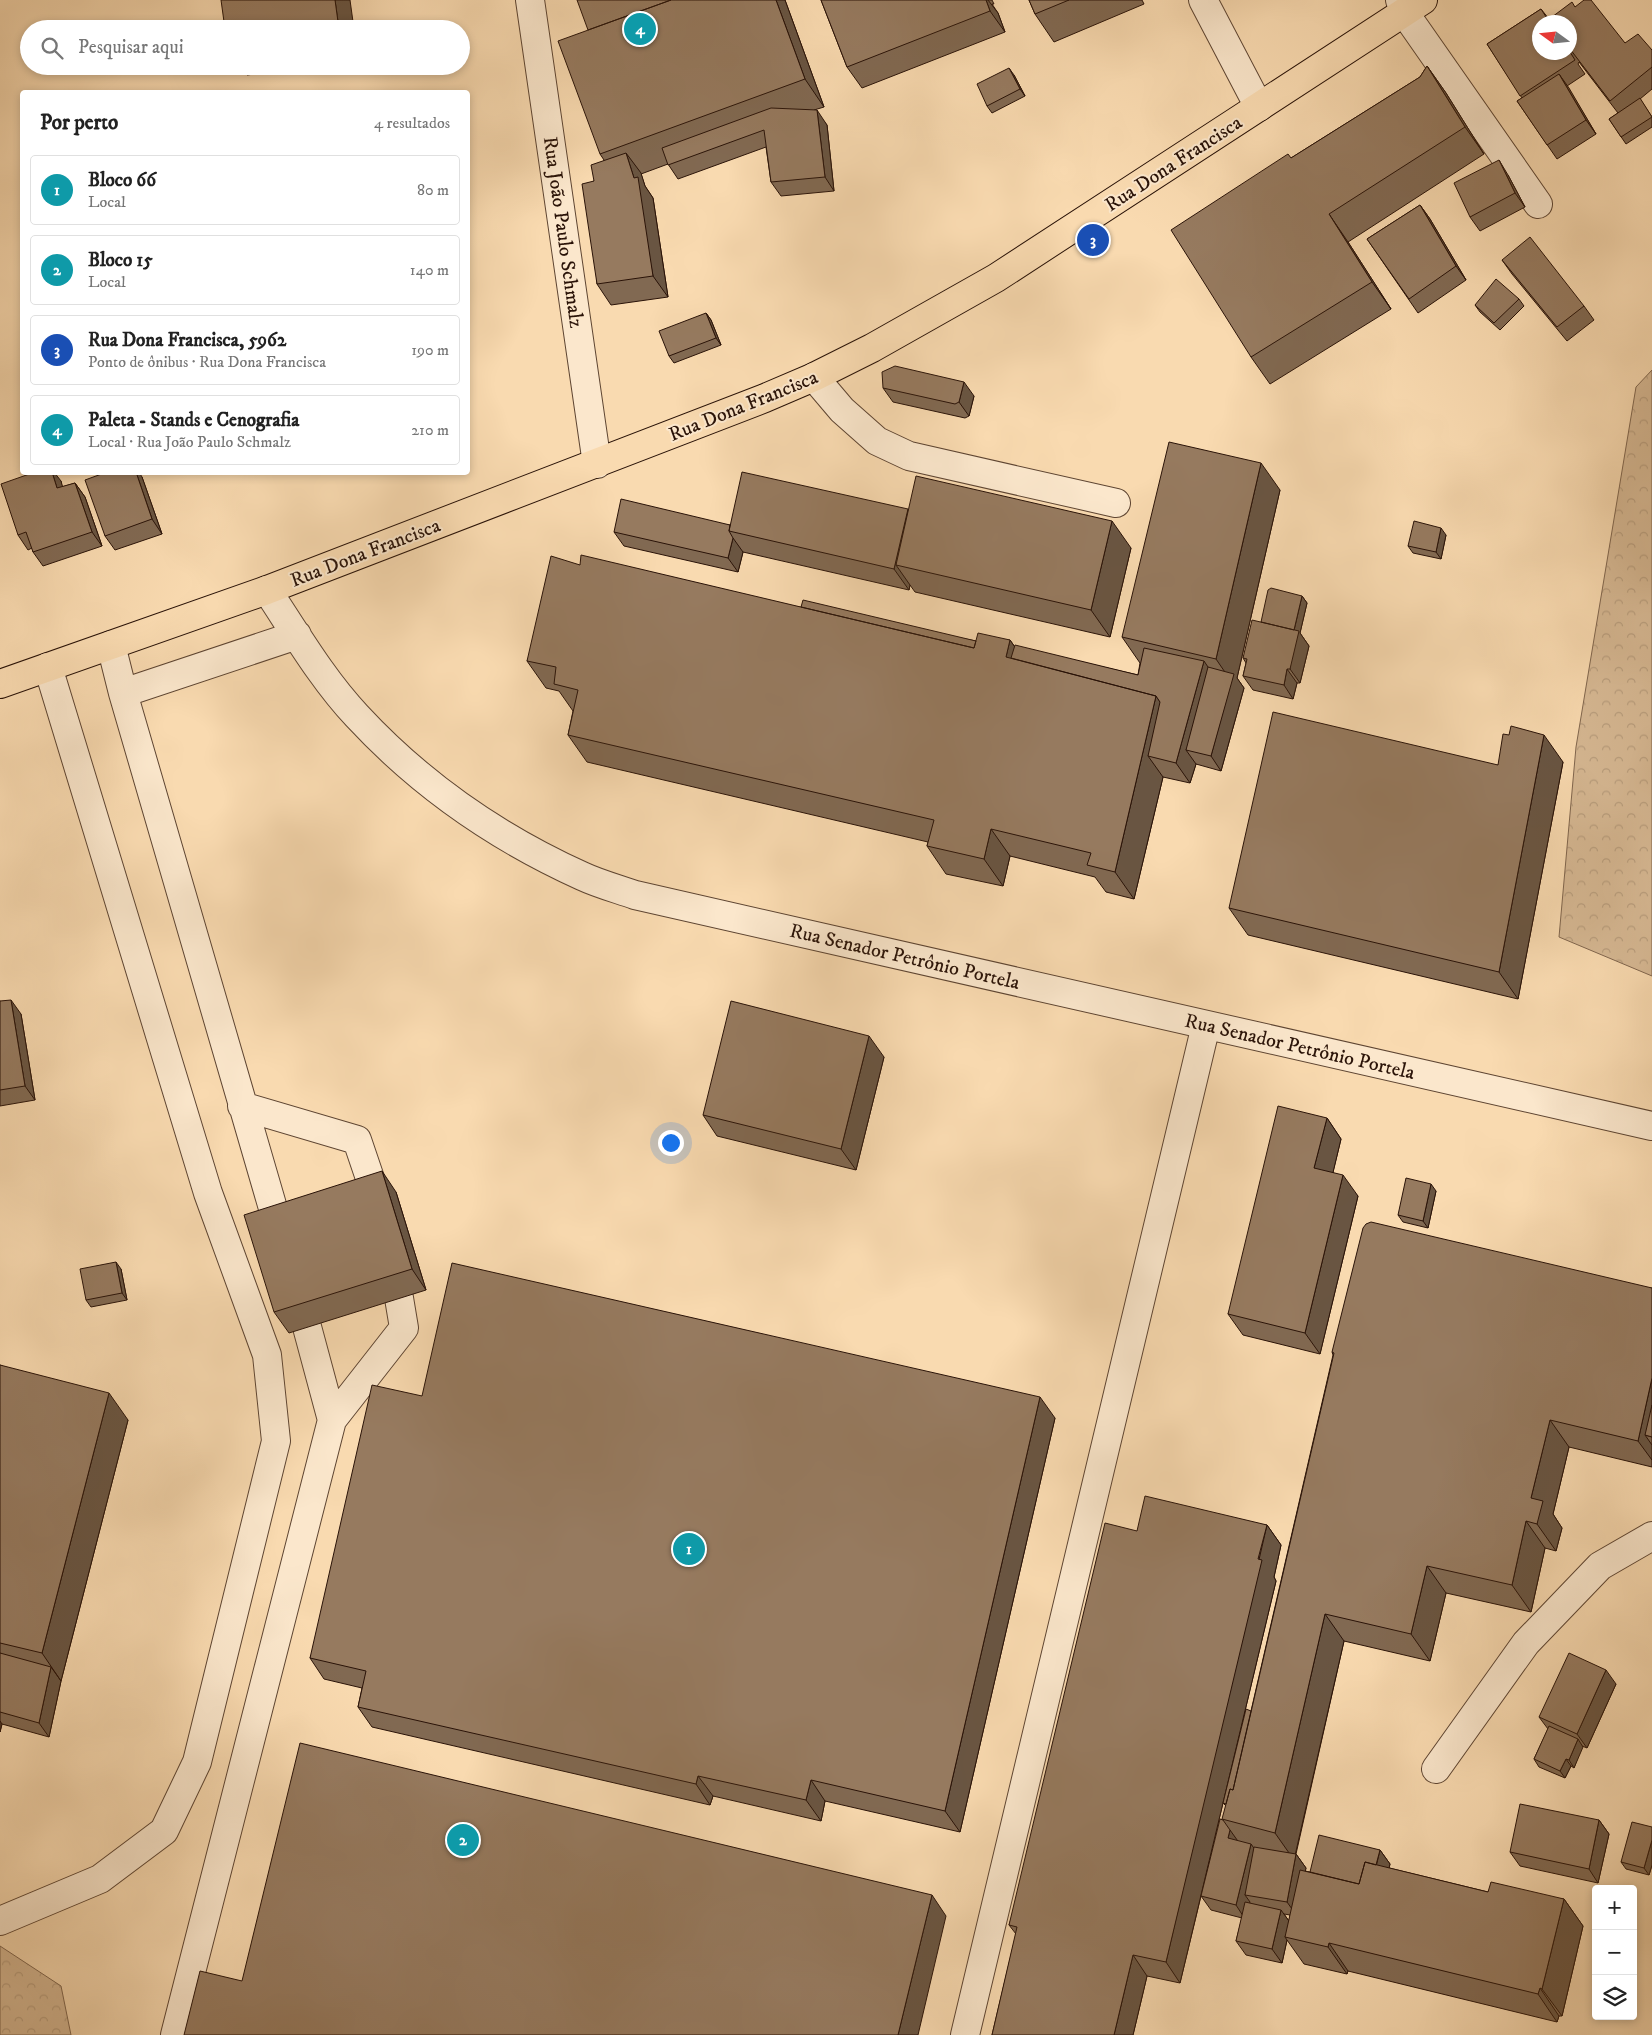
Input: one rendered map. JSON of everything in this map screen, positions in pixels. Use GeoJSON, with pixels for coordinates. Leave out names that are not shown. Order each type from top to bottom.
{"type":"FeatureCollection","features":[{"type":"Feature","properties":{"kind":"main road","name":"Rua Dona Francisca"},"geometry":{"type":"LineString","coordinates":[[0,684],[267,590],[597,464],[814,377],[934,315],[996,278],[1259,107],[1409,4]]}},
{"type":"Feature","properties":{"kind":"street","name":"Rua João Paulo Schmalz"},"geometry":{"type":"LineString","coordinates":[[530,0],[597,464]]}},
{"type":"Feature","properties":{"kind":"street"},"geometry":{"type":"LineString","coordinates":[[1203,0],[1259,107]]}},
{"type":"Feature","properties":{"kind":"street"},"geometry":{"type":"LineString","coordinates":[[1409,4],[1538,204]]}},
{"type":"Feature","properties":{"kind":"street"},"geometry":{"type":"LineString","coordinates":[[814,377],[842,410],[877,442],[909,456],[1116,503]]}},
{"type":"Feature","properties":{"kind":"street","name":"Rua Senador Petrônio Portela"},"geometry":{"type":"LineString","coordinates":[[267,590],[297,635],[356,715],[436,790],[528,849],[583,877],[635,895],[1652,1126]]}},
{"type":"Feature","properties":{"kind":"street"},"geometry":{"type":"LineString","coordinates":[[123,694],[297,635]]}},
{"type":"Feature","properties":{"kind":"street"},"geometry":{"type":"LineString","coordinates":[[111,645],[123,694],[279,1229]]}},
{"type":"Feature","properties":{"kind":"street"},"geometry":{"type":"LineString","coordinates":[[0,1921],[100,1879],[164,1831],[197,1762],[276,1441],[267,1355],[208,1194],[48,667]]}},
{"type":"Feature","properties":{"kind":"street"},"geometry":{"type":"LineString","coordinates":[[965,2035],[1206,1024]]}},
{"type":"Feature","properties":{"kind":"street"},"geometry":{"type":"LineString","coordinates":[[242,1106],[357,1140],[377,1199]]}},
{"type":"Feature","properties":{"kind":"street"},"geometry":{"type":"LineString","coordinates":[[175,2035],[332,1420],[404,1328],[399,1298]]}},
{"type":"Feature","properties":{"kind":"street"},"geometry":{"type":"LineString","coordinates":[[307,1327],[332,1420]]}},
{"type":"Feature","properties":{"kind":"street"},"geometry":{"type":"LineString","coordinates":[[1436,1770],[1526,1643],[1600,1566],[1652,1536]]}},
{"type":"Feature","properties":{"kind":"green space"},"geometry":{"type":"Polygon","coordinates":[[[1652,370],[1652,976],[1559,937],[1576,747],[1636,387],[1652,370]]]}},
{"type":"Feature","properties":{"kind":"green space"},"geometry":{"type":"Polygon","coordinates":[[[0,1946],[61,1986],[71,2035],[0,2035],[0,1946]]]}},
{"type":"Feature","properties":{"kind":"building"},"geometry":{"type":"Polygon","coordinates":[[[221,0],[335,0],[338,20],[224,20],[221,0]]]}},
{"type":"Feature","properties":{"kind":"building"},"geometry":{"type":"Polygon","coordinates":[[[577,0],[671,0],[588,30],[577,0]]]}},
{"type":"Feature","properties":{"kind":"building"},"geometry":{"type":"Polygon","coordinates":[[[671,0],[776,0],[805,79],[600,154],[558,41],[671,0]]]}},
{"type":"Feature","properties":{"kind":"building"},"geometry":{"type":"Polygon","coordinates":[[[821,0],[986,0],[990,11],[847,67],[821,0]]]}},
{"type":"Feature","properties":{"kind":"building"},"geometry":{"type":"Polygon","coordinates":[[[1029,0],[1069,0],[1035,14],[1029,0]]]}},
{"type":"Feature","properties":{"kind":"building"},"geometry":{"type":"Polygon","coordinates":[[[1584,0],[1591,0],[1625,43],[1638,34],[1652,50],[1652,67],[1610,101],[1577,58],[1577,15],[1555,15],[1572,2],[1575,7],[1584,0]]]}},
{"type":"Feature","properties":{"kind":"building"},"geometry":{"type":"Polygon","coordinates":[[[1541,9],[1545,15],[1532,15],[1532,60],[1575,60],[1520,96],[1487,44],[1541,9]]]}},
{"type":"Feature","properties":{"kind":"building"},"geometry":{"type":"Polygon","coordinates":[[[1427,66],[1465,127],[1329,214],[1372,282],[1251,357],[1171,230],[1288,154],[1291,158],[1420,77],[1427,66]]]}},
{"type":"Feature","properties":{"kind":"building"},"geometry":{"type":"Polygon","coordinates":[[[1009,68],[1020,89],[987,106],[977,84],[1009,68]]]}},
{"type":"Feature","properties":{"kind":"building"},"geometry":{"type":"Polygon","coordinates":[[[1559,74],[1586,120],[1547,145],[1517,101],[1559,74]]]}},
{"type":"Feature","properties":{"kind":"building"},"geometry":{"type":"Polygon","coordinates":[[[1640,98],[1652,117],[1621,137],[1609,119],[1640,98]]]}},
{"type":"Feature","properties":{"kind":"building"},"geometry":{"type":"Polygon","coordinates":[[[771,108],[817,110],[825,177],[771,182],[764,130],[668,165],[662,148],[771,108]]]}},
{"type":"Feature","properties":{"kind":"building"},"geometry":{"type":"Polygon","coordinates":[[[626,153],[634,178],[638,177],[653,276],[597,284],[582,184],[594,181],[591,165],[626,153]]]}},
{"type":"Feature","properties":{"kind":"building"},"geometry":{"type":"Polygon","coordinates":[[[1499,160],[1515,193],[1470,217],[1454,183],[1499,160]]]}},
{"type":"Feature","properties":{"kind":"building"},"geometry":{"type":"Polygon","coordinates":[[[1420,205],[1456,266],[1409,299],[1367,239],[1420,205]]]}},
{"type":"Feature","properties":{"kind":"building"},"geometry":{"type":"Polygon","coordinates":[[[1530,237],[1584,306],[1557,327],[1502,260],[1530,237]]]}},
{"type":"Feature","properties":{"kind":"building"},"geometry":{"type":"Polygon","coordinates":[[[1496,279],[1519,299],[1494,323],[1475,305],[1496,279]]]}},
{"type":"Feature","properties":{"kind":"building"},"geometry":{"type":"Polygon","coordinates":[[[706,313],[716,338],[669,356],[659,331],[706,313]]]}},
{"type":"Feature","properties":{"kind":"building"},"geometry":{"type":"Polygon","coordinates":[[[895,366],[964,382],[959,402],[955,404],[883,388],[882,372],[895,366]]]}},
{"type":"Feature","properties":{"kind":"building"},"geometry":{"type":"Polygon","coordinates":[[[1169,442],[1261,463],[1216,659],[1122,637],[1169,442]]]}},
{"type":"Feature","properties":{"kind":"building"},"geometry":{"type":"Polygon","coordinates":[[[742,472],[908,509],[894,569],[729,531],[742,472]]]}},
{"type":"Feature","properties":{"kind":"building"},"geometry":{"type":"Polygon","coordinates":[[[26,475],[53,475],[57,488],[75,483],[92,532],[33,552],[26,532],[18,535],[1,484],[26,475]]]}},
{"type":"Feature","properties":{"kind":"building"},"geometry":{"type":"Polygon","coordinates":[[[99,475],[137,475],[152,519],[105,536],[85,480],[99,475]]]}},
{"type":"Feature","properties":{"kind":"building"},"geometry":{"type":"Polygon","coordinates":[[[916,476],[1112,521],[1091,610],[896,565],[916,476]]]}},
{"type":"Feature","properties":{"kind":"building"},"geometry":{"type":"Polygon","coordinates":[[[621,499],[730,525],[729,531],[733,538],[728,558],[614,532],[621,499]]]}},
{"type":"Feature","properties":{"kind":"building"},"geometry":{"type":"Polygon","coordinates":[[[1414,521],[1441,528],[1436,552],[1408,546],[1414,521]]]}},
{"type":"Feature","properties":{"kind":"building"},"geometry":{"type":"Polygon","coordinates":[[[581,555],[974,648],[978,633],[1010,640],[1006,657],[1156,696],[1115,872],[1087,865],[1091,853],[991,829],[984,859],[927,846],[934,820],[568,735],[578,690],[554,684],[556,667],[527,661],[551,556],[580,565],[581,555]]]}},
{"type":"Feature","properties":{"kind":"building"},"geometry":{"type":"Polygon","coordinates":[[[1271,588],[1302,596],[1294,630],[1261,622],[1268,590],[1271,588]]]}},
{"type":"Feature","properties":{"kind":"building"},"geometry":{"type":"Polygon","coordinates":[[[803,600],[976,641],[974,648],[801,607],[803,600]]]}},
{"type":"Feature","properties":{"kind":"building"},"geometry":{"type":"Polygon","coordinates":[[[1252,620],[1299,631],[1284,685],[1243,676],[1247,659],[1243,658],[1252,620]]]}},
{"type":"Feature","properties":{"kind":"building"},"geometry":{"type":"Polygon","coordinates":[[[1015,645],[1138,675],[1144,648],[1204,661],[1176,763],[1148,756],[1160,702],[1156,696],[1011,658],[1015,645]]]}},
{"type":"Feature","properties":{"kind":"building"},"geometry":{"type":"Polygon","coordinates":[[[1208,667],[1234,674],[1211,756],[1186,750],[1208,667]]]}},
{"type":"Feature","properties":{"kind":"building"},"geometry":{"type":"Polygon","coordinates":[[[1273,712],[1498,765],[1503,734],[1509,735],[1511,726],[1544,735],[1499,972],[1229,908],[1273,712]]]}},
{"type":"Feature","properties":{"kind":"building"},"geometry":{"type":"Polygon","coordinates":[[[11,1000],[25,1086],[0,1090],[0,1001],[11,1000]]]}},
{"type":"Feature","properties":{"kind":"building"},"geometry":{"type":"Polygon","coordinates":[[[731,1001],[869,1036],[841,1149],[703,1115],[731,1001]]]}},
{"type":"Feature","properties":{"kind":"building"},"geometry":{"type":"Polygon","coordinates":[[[1278,1106],[1327,1118],[1314,1168],[1343,1175],[1305,1333],[1228,1314],[1278,1106]]]}},
{"type":"Feature","properties":{"kind":"building"},"geometry":{"type":"Polygon","coordinates":[[[382,1171],[412,1269],[274,1312],[244,1215],[382,1171]]]}},
{"type":"Feature","properties":{"kind":"building"},"geometry":{"type":"Polygon","coordinates":[[[1406,1178],[1431,1184],[1423,1221],[1398,1215],[1406,1178]]]}},
{"type":"Feature","properties":{"kind":"building"},"geometry":{"type":"Polygon","coordinates":[[[1371,1222],[1652,1288],[1652,1378],[1638,1441],[1550,1420],[1531,1498],[1543,1501],[1537,1524],[1526,1521],[1512,1585],[1427,1566],[1411,1634],[1325,1614],[1275,1833],[1222,1819],[1230,1789],[1233,1790],[1334,1353],[1332,1352],[1363,1228],[1371,1222]]]}},
{"type":"Feature","properties":{"kind":"building"},"geometry":{"type":"Polygon","coordinates":[[[116,1262],[122,1293],[86,1300],[80,1269],[116,1262]]]}},
{"type":"Feature","properties":{"kind":"building"},"geometry":{"type":"Polygon","coordinates":[[[452,1263],[1040,1397],[945,1811],[811,1780],[806,1800],[698,1776],[696,1784],[358,1707],[366,1671],[310,1658],[372,1385],[422,1396],[452,1263]]]}},
{"type":"Feature","properties":{"kind":"building"},"geometry":{"type":"Polygon","coordinates":[[[0,1365],[109,1393],[42,1653],[0,1643],[0,1365]]]}},
{"type":"Feature","properties":{"kind":"building"},"geometry":{"type":"Polygon","coordinates":[[[1652,1405],[1652,1437],[1645,1435],[1652,1405]]]}},
{"type":"Feature","properties":{"kind":"building"},"geometry":{"type":"Polygon","coordinates":[[[1145,1496],[1267,1525],[1258,1559],[1262,1560],[1166,1962],[1133,1955],[1114,2035],[992,2035],[1017,1927],[1009,1925],[1105,1523],[1137,1531],[1145,1496]]]}},
{"type":"Feature","properties":{"kind":"building"},"geometry":{"type":"Polygon","coordinates":[[[0,1653],[51,1667],[39,1723],[0,1712],[0,1653]]]}},
{"type":"Feature","properties":{"kind":"building"},"geometry":{"type":"Polygon","coordinates":[[[1569,1653],[1606,1670],[1577,1734],[1539,1717],[1569,1653]]]}},
{"type":"Feature","properties":{"kind":"building"},"geometry":{"type":"Polygon","coordinates":[[[1246,1709],[1251,1711],[1233,1790],[1230,1789],[1226,1804],[1223,1803],[1246,1709]]]}},
{"type":"Feature","properties":{"kind":"building"},"geometry":{"type":"Polygon","coordinates":[[[1549,1726],[1578,1739],[1569,1760],[1566,1759],[1560,1771],[1534,1759],[1549,1726]]]}},
{"type":"Feature","properties":{"kind":"building"},"geometry":{"type":"Polygon","coordinates":[[[300,1743],[932,1895],[898,2035],[184,2035],[200,1971],[242,1981],[300,1743]]]}},
{"type":"Feature","properties":{"kind":"building"},"geometry":{"type":"Polygon","coordinates":[[[1520,1804],[1599,1820],[1589,1869],[1510,1852],[1520,1804]]]}},
{"type":"Feature","properties":{"kind":"building"},"geometry":{"type":"Polygon","coordinates":[[[1220,1819],[1223,1820],[1230,1830],[1228,1838],[1251,1844],[1236,1905],[1201,1896],[1220,1819]]]}},
{"type":"Feature","properties":{"kind":"building"},"geometry":{"type":"Polygon","coordinates":[[[1632,1822],[1652,1827],[1652,1840],[1644,1868],[1621,1862],[1632,1822]]]}},
{"type":"Feature","properties":{"kind":"building"},"geometry":{"type":"Polygon","coordinates":[[[1319,1835],[1380,1850],[1376,1865],[1365,1862],[1359,1884],[1310,1872],[1319,1835]]]}},
{"type":"Feature","properties":{"kind":"building"},"geometry":{"type":"Polygon","coordinates":[[[1254,1847],[1296,1854],[1287,1902],[1245,1895],[1254,1847]]]}},
{"type":"Feature","properties":{"kind":"building"},"geometry":{"type":"Polygon","coordinates":[[[1365,1862],[1488,1892],[1491,1882],[1564,1899],[1542,1989],[1540,1988],[1538,1994],[1329,1943],[1328,1947],[1285,1937],[1300,1870],[1359,1884],[1365,1862]]]}},
{"type":"Feature","properties":{"kind":"building"},"geometry":{"type":"Polygon","coordinates":[[[1245,1902],[1281,1910],[1272,1949],[1236,1941],[1245,1902]]]}},
{"type":"Feature","properties":{"kind":"place","name":"Paleta - Stands e Cenografia"},"geometry":{"type":"Point","coordinates":[640,29]}},
{"type":"Feature","properties":{"kind":"place","name":"Rua Dona Francisca, 5962"},"geometry":{"type":"Point","coordinates":[1093,240]}},
{"type":"Feature","properties":{"kind":"place","name":"Bloco 66"},"geometry":{"type":"Point","coordinates":[689,1549]}},
{"type":"Feature","properties":{"kind":"place","name":"Bloco 15"},"geometry":{"type":"Point","coordinates":[463,1840]}}]}
